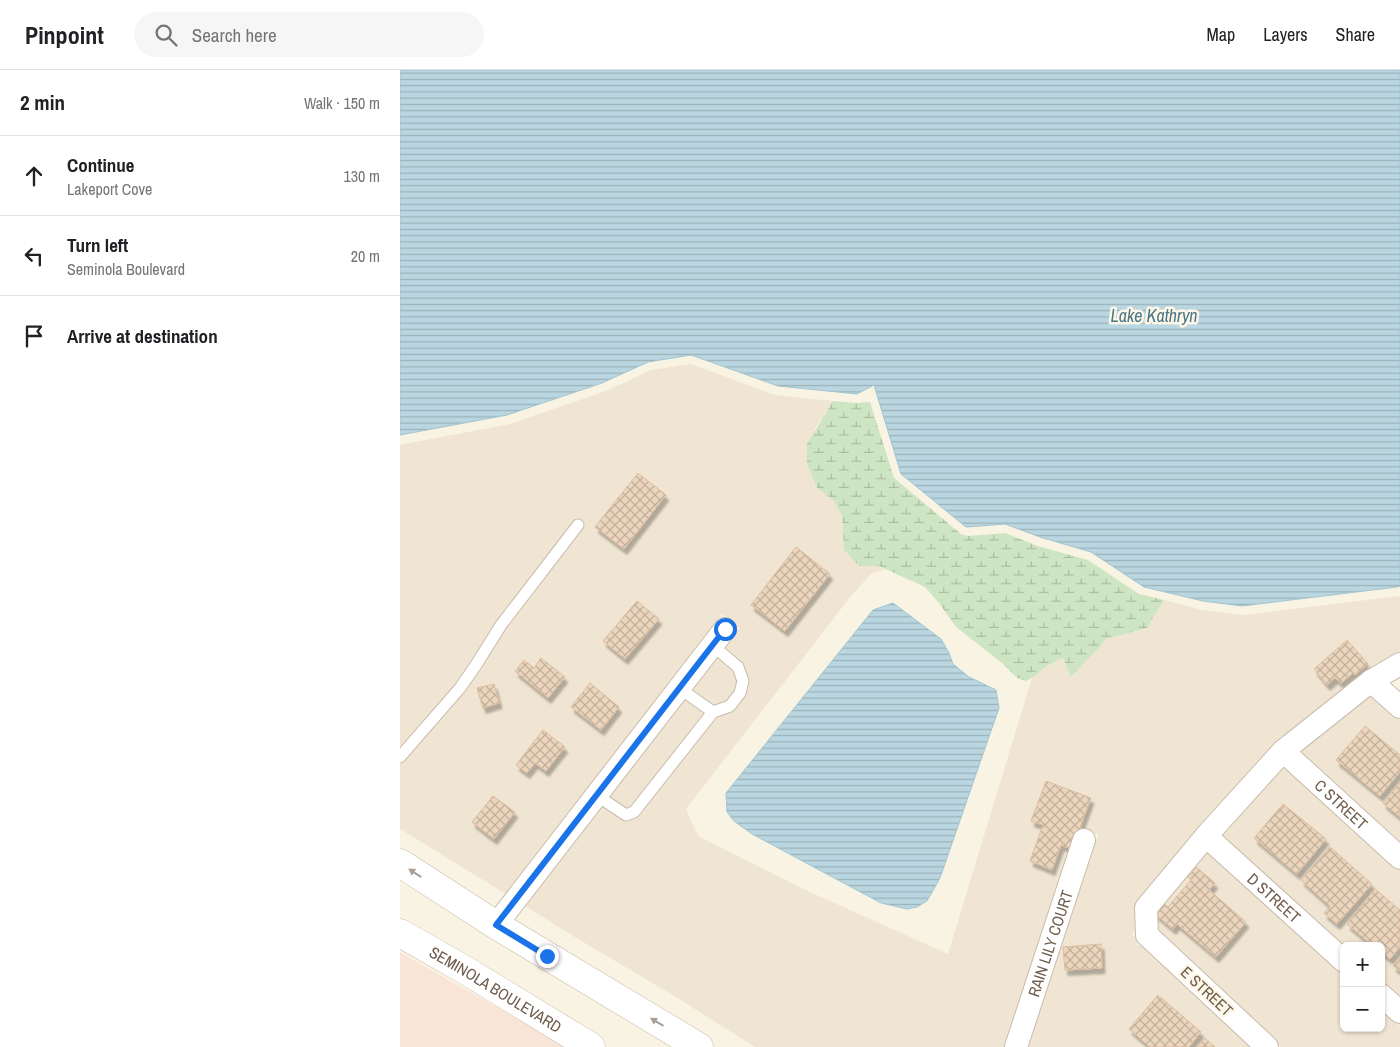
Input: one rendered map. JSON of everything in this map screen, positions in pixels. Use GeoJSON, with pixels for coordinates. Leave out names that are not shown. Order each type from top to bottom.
{"type":"FeatureCollection","features":[{"type":"Feature","properties":{"kind":"main road"},"geometry":{"type":"LineString","coordinates":[[400,863],[496,925],[699,1047]]}},
{"type":"Feature","properties":{"kind":"main road"},"geometry":{"type":"LineString","coordinates":[[400,885],[460,920],[477,927],[496,925]]}},
{"type":"Feature","properties":{"kind":"main road","name":"SEMINOLA BOULEVARD"},"geometry":{"type":"LineString","coordinates":[[400,933],[465,970],[591,1047]]}},
{"type":"Feature","properties":{"kind":"street"},"geometry":{"type":"LineString","coordinates":[[496,925],[718,637]]}},
{"type":"Feature","properties":{"kind":"street"},"geometry":{"type":"LineString","coordinates":[[1206,836],[1282,751],[1371,680],[1400,664]]}},
{"type":"Feature","properties":{"kind":"street"},"geometry":{"type":"LineString","coordinates":[[1371,680],[1400,707]]}},
{"type":"Feature","properties":{"kind":"street","name":"C STREET"},"geometry":{"type":"LineString","coordinates":[[1282,751],[1400,858]]}},
{"type":"Feature","properties":{"kind":"street","name":"E STREET"},"geometry":{"type":"LineString","coordinates":[[1206,836],[1146,908],[1148,935],[1267,1047]]}},
{"type":"Feature","properties":{"kind":"street","name":"D STREET"},"geometry":{"type":"LineString","coordinates":[[1206,836],[1340,957]]}},
{"type":"Feature","properties":{"kind":"street","name":"RAIN LILY COURT"},"geometry":{"type":"LineString","coordinates":[[1016,1047],[1084,840]]}},
{"type":"Feature","properties":{"kind":"street"},"geometry":{"type":"LineString","coordinates":[[1385,999],[1400,1012]]}},
{"type":"Feature","properties":{"kind":"lane"},"geometry":{"type":"LineString","coordinates":[[400,756],[460,688],[501,625],[578,525]]}},
{"type":"Feature","properties":{"kind":"lane"},"geometry":{"type":"LineString","coordinates":[[596,795],[626,815],[634,812],[713,712],[730,706],[740,693],[743,681],[738,667],[718,637]]}},
{"type":"Feature","properties":{"kind":"lane"},"geometry":{"type":"LineString","coordinates":[[679,688],[713,712]]}},
{"type":"Feature","properties":{"kind":"shaded area"},"geometry":{"type":"Polygon","coordinates":[[[691,364],[775,395],[833,401],[814,430],[817,488],[833,500],[842,516],[844,550],[859,566],[879,566],[885,569],[871,574],[851,596],[686,809],[698,836],[801,888],[948,954],[1032,678],[1045,667],[1063,658],[1071,676],[1107,639],[1147,628],[1164,600],[1202,610],[1244,615],[1400,596],[1400,651],[1371,667],[1369,666],[1281,736],[1191,835],[1137,900],[1135,907],[1136,930],[1132,934],[1137,939],[1137,945],[1144,945],[1252,1047],[1028,1047],[1098,835],[1078,826],[1004,1047],[755,1047],[525,906],[739,628],[722,614],[506,894],[400,829],[400,445],[510,424],[606,391],[651,370],[691,364]]]}},
{"type":"Feature","properties":{"kind":"shaded area"},"geometry":{"type":"Polygon","coordinates":[[[1371,695],[1400,720],[1400,844],[1299,752],[1371,695]]]}},
{"type":"Feature","properties":{"kind":"shaded area"},"geometry":{"type":"Polygon","coordinates":[[[1284,766],[1400,871],[1400,999],[1385,986],[1385,942],[1340,942],[1221,836],[1284,766]]]}},
{"type":"Feature","properties":{"kind":"shaded area"},"geometry":{"type":"Polygon","coordinates":[[[1208,851],[1340,971],[1340,1032],[1385,1032],[1385,1013],[1400,1026],[1400,1047],[1281,1047],[1158,931],[1157,912],[1208,851]]]}},
{"type":"Feature","properties":{"kind":"shaded area"},"geometry":{"type":"Polygon","coordinates":[[[400,952],[408,957],[566,1047],[400,1047],[400,952]]]}},
{"type":"Feature","properties":{"kind":"green space"},"geometry":{"type":"Polygon","coordinates":[[[833,401],[870,402],[894,478],[961,534],[968,536],[1005,533],[1038,546],[1088,560],[1139,594],[1164,600],[1147,628],[1107,639],[1071,677],[1063,658],[1045,667],[1026,681],[1017,678],[1002,663],[956,627],[925,587],[879,566],[859,566],[844,550],[842,516],[833,500],[817,488],[807,464],[807,444],[833,401]]]}},
{"type":"Feature","properties":{"kind":"water","name":"Lake Kathryn"},"geometry":{"type":"Polygon","coordinates":[[[400,70],[1400,70],[1400,586],[1242,606],[1203,601],[1144,587],[1091,552],[1040,537],[1005,524],[966,527],[901,474],[874,385],[857,394],[778,386],[691,355],[648,362],[602,383],[507,415],[400,435],[400,70]]]}},
{"type":"Feature","properties":{"kind":"water"},"geometry":{"type":"Polygon","coordinates":[[[893,603],[941,639],[953,664],[969,677],[996,690],[999,708],[940,878],[927,901],[917,907],[907,909],[881,903],[752,834],[734,821],[727,812],[726,793],[873,610],[893,603]]]}},
{"type":"Feature","properties":{"kind":"building"},"geometry":{"type":"Polygon","coordinates":[[[638,473],[666,495],[624,549],[595,527],[638,473]]]}},
{"type":"Feature","properties":{"kind":"building"},"geometry":{"type":"Polygon","coordinates":[[[796,547],[830,574],[785,631],[751,605],[796,547]]]}},
{"type":"Feature","properties":{"kind":"building"},"geometry":{"type":"Polygon","coordinates":[[[637,601],[659,619],[625,659],[603,641],[637,601]]]}},
{"type":"Feature","properties":{"kind":"building"},"geometry":{"type":"Polygon","coordinates":[[[1347,640],[1368,664],[1355,675],[1353,673],[1341,683],[1335,678],[1327,685],[1314,669],[1347,640]]]}},
{"type":"Feature","properties":{"kind":"building"},"geometry":{"type":"Polygon","coordinates":[[[541,658],[565,677],[548,698],[515,671],[524,660],[534,668],[541,658]]]}},
{"type":"Feature","properties":{"kind":"building"},"geometry":{"type":"Polygon","coordinates":[[[590,683],[619,707],[601,730],[571,707],[590,683]]]}},
{"type":"Feature","properties":{"kind":"building"},"geometry":{"type":"Polygon","coordinates":[[[494,684],[499,703],[483,708],[477,688],[494,684]]]}},
{"type":"Feature","properties":{"kind":"building"},"geometry":{"type":"Polygon","coordinates":[[[1365,726],[1400,755],[1400,772],[1380,796],[1336,760],[1365,726]]]}},
{"type":"Feature","properties":{"kind":"building"},"geometry":{"type":"Polygon","coordinates":[[[543,730],[565,747],[546,771],[535,763],[527,773],[516,765],[543,730]]]}},
{"type":"Feature","properties":{"kind":"building"},"geometry":{"type":"Polygon","coordinates":[[[1046,781],[1091,798],[1072,849],[1061,845],[1052,870],[1030,861],[1043,825],[1031,821],[1046,781]]]}},
{"type":"Feature","properties":{"kind":"building"},"geometry":{"type":"Polygon","coordinates":[[[1400,782],[1400,817],[1383,803],[1400,782]]]}},
{"type":"Feature","properties":{"kind":"building"},"geometry":{"type":"Polygon","coordinates":[[[493,796],[515,812],[494,839],[472,822],[493,796]]]}},
{"type":"Feature","properties":{"kind":"building"},"geometry":{"type":"Polygon","coordinates":[[[1283,804],[1326,839],[1297,874],[1254,838],[1283,804]]]}},
{"type":"Feature","properties":{"kind":"building"},"geometry":{"type":"Polygon","coordinates":[[[1330,847],[1372,884],[1337,924],[1324,913],[1330,906],[1301,880],[1330,847]]]}},
{"type":"Feature","properties":{"kind":"building"},"geometry":{"type":"Polygon","coordinates":[[[1196,867],[1215,883],[1209,890],[1246,922],[1216,957],[1177,924],[1173,929],[1154,913],[1163,903],[1168,907],[1191,880],[1188,877],[1196,867]]]}},
{"type":"Feature","properties":{"kind":"building"},"geometry":{"type":"Polygon","coordinates":[[[1375,889],[1400,910],[1400,947],[1390,959],[1385,955],[1385,942],[1368,942],[1347,924],[1375,889]]]}},
{"type":"Feature","properties":{"kind":"building"},"geometry":{"type":"Polygon","coordinates":[[[1101,944],[1102,968],[1065,970],[1063,947],[1101,944]]]}},
{"type":"Feature","properties":{"kind":"building"},"geometry":{"type":"Polygon","coordinates":[[[1400,958],[1400,971],[1393,966],[1400,958]]]}},
{"type":"Feature","properties":{"kind":"building"},"geometry":{"type":"Polygon","coordinates":[[[1158,995],[1201,1032],[1189,1047],[1150,1047],[1129,1029],[1158,995]]]}},
{"type":"Feature","properties":{"kind":"building"},"geometry":{"type":"Polygon","coordinates":[[[1205,1038],[1215,1047],[1197,1047],[1205,1038]]]}},
{"type":"Feature","properties":{"kind":"route"},"geometry":{"type":"LineString","coordinates":[[547,956],[496,925],[725,629]]}}]}
